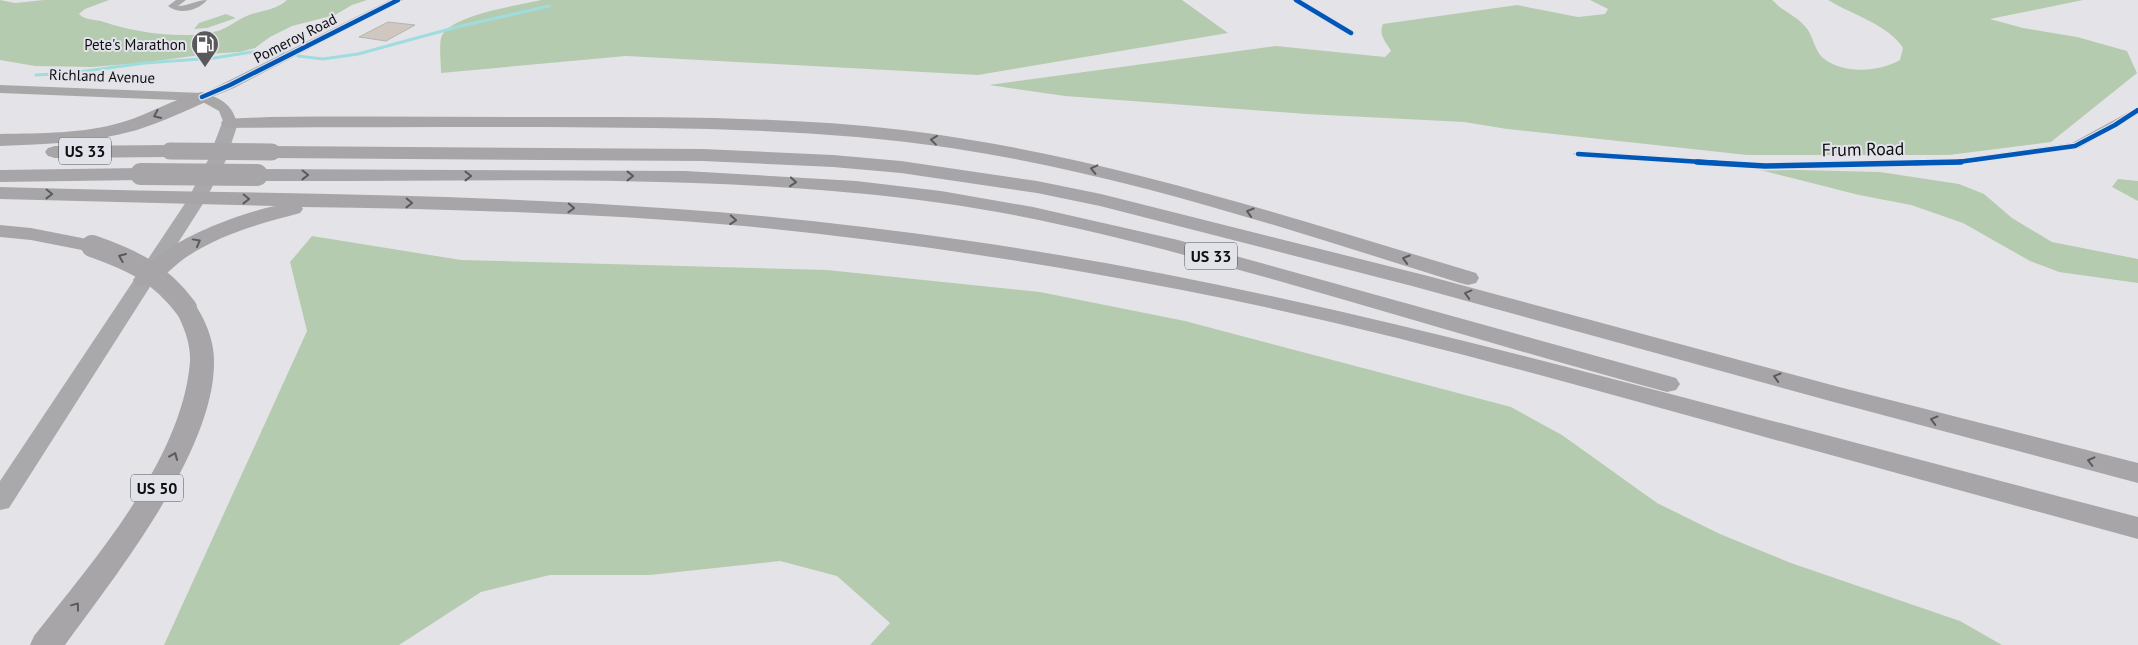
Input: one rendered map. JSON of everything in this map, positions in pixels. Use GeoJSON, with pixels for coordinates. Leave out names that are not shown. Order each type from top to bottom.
{"type":"FeatureCollection","features":[{"type":"Feature","properties":{"kind":"highway"},"geometry":{"type":"LineString","coordinates":[[0,140],[80,136],[112,131],[139,123],[202,97]]}},
{"type":"Feature","properties":{"kind":"highway"},"geometry":{"type":"LineString","coordinates":[[0,501],[197,199],[217,160],[230,123],[722,122],[829,128],[953,142],[1087,168],[1179,191],[1483,283],[1735,366]]}},
{"type":"Feature","properties":{"kind":"highway","name":"US 33"},"geometry":{"type":"LineString","coordinates":[[0,153],[170,150],[703,155],[843,162],[969,176],[1092,198],[1180,219],[2138,473]]}},
{"type":"Feature","properties":{"kind":"highway","name":"US 33"},"geometry":{"type":"LineString","coordinates":[[0,176],[141,174],[658,176],[736,179],[898,192],[1006,208],[1109,229],[1245,265],[1863,440],[2138,515]]}},
{"type":"Feature","properties":{"kind":"highway"},"geometry":{"type":"LineString","coordinates":[[0,193],[197,199],[451,203],[588,209],[743,220],[971,248],[1115,271],[1279,304],[1552,370],[2138,528]]}},
{"type":"Feature","properties":{"kind":"highway"},"geometry":{"type":"LineString","coordinates":[[144,280],[164,261],[196,242],[234,224],[305,206],[354,202]]}},
{"type":"Feature","properties":{"kind":"highway","name":"US 50"},"geometry":{"type":"LineString","coordinates":[[0,231],[31,234],[92,246],[121,256],[156,275],[170,286],[186,308],[197,328],[202,361],[194,408],[168,468],[142,514],[46,645]]}},
{"type":"Feature","properties":{"kind":"main road","name":"Richland Avenue"},"geometry":{"type":"LineString","coordinates":[[0,89],[202,97]]}},
{"type":"Feature","properties":{"kind":"main road"},"geometry":{"type":"LineString","coordinates":[[202,97],[223,106],[228,113],[230,123]]}},
{"type":"Feature","properties":{"kind":"street"},"geometry":{"type":"LineString","coordinates":[[182,0],[172,6],[180,8],[190,7],[200,4],[203,0]]}},
{"type":"Feature","properties":{"kind":"street","name":"Pomeroy Road"},"geometry":{"type":"LineString","coordinates":[[202,97],[239,81],[398,0]]}},
{"type":"Feature","properties":{"kind":"street"},"geometry":{"type":"LineString","coordinates":[[1296,0],[1351,33]]}},
{"type":"Feature","properties":{"kind":"street","name":"Frum Road"},"geometry":{"type":"LineString","coordinates":[[1578,154],[1765,166],[1958,162],[2075,146],[2115,126],[2138,110]]}},
{"type":"Feature","properties":{"kind":"green space"},"geometry":{"type":"Polygon","coordinates":[[[0,0],[15,3],[44,0],[109,0],[85,9],[79,14],[88,19],[146,32],[190,35],[218,31],[254,13],[274,8],[287,0],[367,0],[352,5],[335,15],[292,26],[270,37],[255,48],[240,52],[92,67],[35,66],[0,60],[0,0]]]}},
{"type":"Feature","properties":{"kind":"green space"},"geometry":{"type":"Polygon","coordinates":[[[541,0],[1182,0],[1228,33],[978,75],[626,56],[441,73],[440,42],[446,30],[470,17],[541,0]]]}},
{"type":"Feature","properties":{"kind":"green space"},"geometry":{"type":"Polygon","coordinates":[[[1590,0],[1772,0],[1805,26],[1822,57],[1840,67],[1861,70],[1882,67],[1900,60],[1903,48],[1897,40],[1879,26],[1828,0],[2083,0],[1990,19],[2023,28],[2077,37],[2127,51],[2137,73],[2051,142],[1949,155],[1747,155],[1507,129],[1464,122],[1306,114],[1065,96],[989,85],[1276,46],[1385,57],[1391,51],[1381,32],[1383,24],[1517,5],[1578,17],[1605,14],[1608,9],[1590,0]]]}},
{"type":"Feature","properties":{"kind":"green space"},"geometry":{"type":"Polygon","coordinates":[[[226,14],[236,18],[207,28],[194,29],[199,23],[226,14]]]}},
{"type":"Feature","properties":{"kind":"green space"},"geometry":{"type":"Polygon","coordinates":[[[1756,169],[1880,172],[1959,184],[1984,194],[2012,218],[2052,242],[2138,259],[2138,283],[2059,272],[2030,261],[1963,223],[1911,205],[1859,195],[1756,169]]]}},
{"type":"Feature","properties":{"kind":"green space"},"geometry":{"type":"Polygon","coordinates":[[[2118,179],[2138,181],[2138,201],[2112,187],[2118,179]]]}},
{"type":"Feature","properties":{"kind":"green space"},"geometry":{"type":"Polygon","coordinates":[[[312,236],[461,260],[827,270],[1040,292],[1185,321],[1511,407],[1562,435],[1657,503],[1720,534],[1791,563],[1960,621],[2002,645],[870,645],[890,623],[837,576],[780,561],[650,575],[550,575],[481,592],[399,645],[164,645],[307,331],[290,262],[312,236]]]}},
{"type":"Feature","properties":{"kind":"building"},"geometry":{"type":"Polygon","coordinates":[[[388,22],[415,25],[386,41],[359,37],[388,22]]]}},
{"type":"Feature","properties":{"kind":"waterway"},"geometry":{"type":"LineString","coordinates":[[298,56],[323,59],[358,54],[457,27],[549,6]]}},
{"type":"Feature","properties":{"kind":"waterway"},"geometry":{"type":"LineString","coordinates":[[36,75],[71,73],[145,63],[214,58],[252,52],[283,53]]}},
{"type":"Feature","properties":{"kind":"cycle path"},"geometry":{"type":"LineString","coordinates":[[202,97],[230,85],[398,0]]}},
{"type":"Feature","properties":{"kind":"cycle path"},"geometry":{"type":"LineString","coordinates":[[1296,0],[1351,33]]}},
{"type":"Feature","properties":{"kind":"cycle path"},"geometry":{"type":"LineString","coordinates":[[1578,154],[1765,166],[1958,162],[2075,146],[2115,125],[2138,110]]}},
{"type":"Feature","properties":{"kind":"place","name":"Pete's Marathon"},"geometry":{"type":"Point","coordinates":[205,68]}}]}
